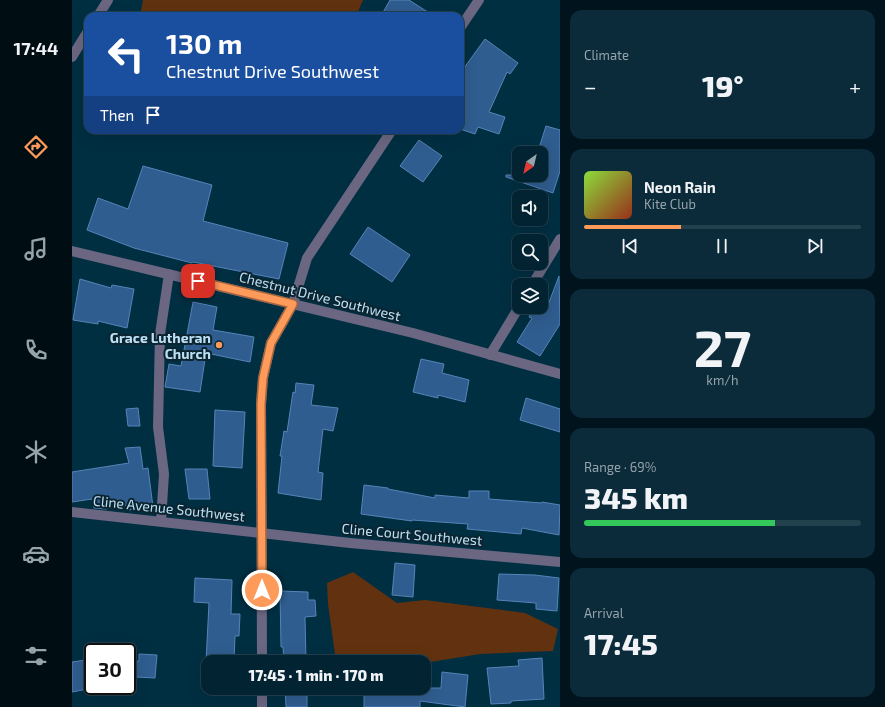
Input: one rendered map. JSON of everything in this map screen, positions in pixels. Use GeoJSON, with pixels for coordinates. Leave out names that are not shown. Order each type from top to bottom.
{"type":"FeatureCollection","features":[{"type":"Feature","properties":{"kind":"street"},"geometry":{"type":"LineString","coordinates":[[100,12],[108,0]]}},
{"type":"Feature","properties":{"kind":"street"},"geometry":{"type":"LineString","coordinates":[[464,22],[479,0]]}},
{"type":"Feature","properties":{"kind":"street"},"geometry":{"type":"LineString","coordinates":[[72,57],[84,38]]}},
{"type":"Feature","properties":{"kind":"street"},"geometry":{"type":"LineString","coordinates":[[262,655],[261,404],[263,378],[271,343],[293,304],[307,258],[389,134]]}},
{"type":"Feature","properties":{"kind":"street"},"geometry":{"type":"LineString","coordinates":[[536,278],[560,239]]}},
{"type":"Feature","properties":{"kind":"street","name":"Chestnut Drive Southwest"},"geometry":{"type":"LineString","coordinates":[[72,251],[412,333],[560,374]]}},
{"type":"Feature","properties":{"kind":"street"},"geometry":{"type":"LineString","coordinates":[[161,521],[164,474],[158,427],[160,341],[170,274]]}},
{"type":"Feature","properties":{"kind":"street"},"geometry":{"type":"LineString","coordinates":[[490,355],[515,314]]}},
{"type":"Feature","properties":{"kind":"street","name":"Cline Avenue Southwest"},"geometry":{"type":"LineString","coordinates":[[72,512],[262,532]]}},
{"type":"Feature","properties":{"kind":"street","name":"Cline Court Southwest"},"geometry":{"type":"LineString","coordinates":[[262,532],[350,543],[560,562]]}},
{"type":"Feature","properties":{"kind":"street"},"geometry":{"type":"LineString","coordinates":[[262,695],[262,707]]}},
{"type":"Feature","properties":{"kind":"shaded area"},"geometry":{"type":"Polygon","coordinates":[[[143,0],[363,0],[358,12],[141,12],[143,0]]]}},
{"type":"Feature","properties":{"kind":"shaded area"},"geometry":{"type":"Polygon","coordinates":[[[353,572],[397,603],[425,600],[525,613],[558,629],[553,651],[480,654],[431,662],[431,655],[335,655],[328,604],[327,583],[353,572]]]}},
{"type":"Feature","properties":{"kind":"building"},"geometry":{"type":"Polygon","coordinates":[[[390,0],[409,0],[428,12],[383,12],[390,0]]]}},
{"type":"Feature","properties":{"kind":"building"},"geometry":{"type":"Polygon","coordinates":[[[485,39],[518,63],[510,74],[507,72],[489,112],[505,117],[499,134],[478,127],[475,134],[464,130],[464,68],[485,39]]]}},
{"type":"Feature","properties":{"kind":"building"},"geometry":{"type":"Polygon","coordinates":[[[546,126],[560,130],[560,171],[553,193],[548,190],[521,182],[548,182],[548,146],[540,146],[546,126]]]}},
{"type":"Feature","properties":{"kind":"building"},"geometry":{"type":"Polygon","coordinates":[[[419,140],[442,156],[423,182],[400,166],[419,140]]]}},
{"type":"Feature","properties":{"kind":"building"},"geometry":{"type":"Polygon","coordinates":[[[143,166],[212,185],[203,221],[288,243],[279,279],[192,263],[134,248],[87,230],[98,198],[128,209],[143,166]]]}},
{"type":"Feature","properties":{"kind":"building"},"geometry":{"type":"Polygon","coordinates":[[[506,175],[512,175],[512,179],[506,177],[506,175]]]}},
{"type":"Feature","properties":{"kind":"building"},"geometry":{"type":"Polygon","coordinates":[[[368,227],[410,255],[392,282],[350,254],[368,227]]]}},
{"type":"Feature","properties":{"kind":"building"},"geometry":{"type":"Polygon","coordinates":[[[559,276],[560,324],[540,356],[517,342],[532,318],[529,317],[530,314],[548,314],[548,305],[559,276]]]}},
{"type":"Feature","properties":{"kind":"building"},"geometry":{"type":"Polygon","coordinates":[[[80,279],[111,288],[112,285],[134,289],[127,328],[98,321],[98,324],[73,320],[80,279]]]}},
{"type":"Feature","properties":{"kind":"building","name":"Grace Lutheran Church"},"geometry":{"type":"Polygon","coordinates":[[[193,302],[217,307],[213,330],[254,337],[250,362],[206,353],[200,392],[165,387],[169,364],[181,366],[193,302]]]}},
{"type":"Feature","properties":{"kind":"building"},"geometry":{"type":"Polygon","coordinates":[[[421,359],[444,364],[442,373],[469,380],[465,402],[438,395],[438,398],[413,392],[421,359]]]}},
{"type":"Feature","properties":{"kind":"building"},"geometry":{"type":"Polygon","coordinates":[[[296,383],[314,385],[311,405],[338,408],[333,431],[323,429],[318,472],[323,473],[321,500],[278,493],[282,456],[280,456],[284,431],[287,432],[293,392],[295,393],[296,383]]]}},
{"type":"Feature","properties":{"kind":"building"},"geometry":{"type":"Polygon","coordinates":[[[526,398],[560,409],[560,432],[520,420],[526,398]]]}},
{"type":"Feature","properties":{"kind":"building"},"geometry":{"type":"Polygon","coordinates":[[[138,408],[140,426],[128,426],[126,409],[138,408]]]}},
{"type":"Feature","properties":{"kind":"building"},"geometry":{"type":"Polygon","coordinates":[[[215,410],[245,412],[242,468],[213,466],[215,410]]]}},
{"type":"Feature","properties":{"kind":"building"},"geometry":{"type":"Polygon","coordinates":[[[140,447],[143,469],[148,468],[153,507],[128,510],[128,505],[105,509],[94,508],[92,499],[72,502],[72,472],[129,463],[125,448],[140,447]]]}},
{"type":"Feature","properties":{"kind":"building"},"geometry":{"type":"Polygon","coordinates":[[[185,469],[207,469],[210,499],[189,499],[185,469]]]}},
{"type":"Feature","properties":{"kind":"building"},"geometry":{"type":"Polygon","coordinates":[[[364,485],[388,488],[435,498],[435,495],[469,498],[469,491],[489,491],[489,499],[542,502],[560,505],[559,535],[522,528],[521,534],[467,529],[468,524],[412,521],[361,514],[364,485]]]}},
{"type":"Feature","properties":{"kind":"building"},"geometry":{"type":"Polygon","coordinates":[[[395,563],[415,565],[413,597],[392,595],[395,563]]]}},
{"type":"Feature","properties":{"kind":"building"},"geometry":{"type":"Polygon","coordinates":[[[499,574],[535,575],[559,578],[557,611],[536,609],[536,603],[497,600],[499,574]]]}},
{"type":"Feature","properties":{"kind":"building"},"geometry":{"type":"Polygon","coordinates":[[[195,578],[232,580],[231,614],[240,614],[239,636],[235,636],[234,655],[206,655],[209,603],[194,602],[195,578]]]}},
{"type":"Feature","properties":{"kind":"building"},"geometry":{"type":"Polygon","coordinates":[[[280,591],[308,592],[308,600],[315,600],[316,616],[305,617],[306,655],[284,655],[283,647],[281,647],[280,591]]]}},
{"type":"Feature","properties":{"kind":"building"},"geometry":{"type":"Polygon","coordinates":[[[139,654],[157,655],[155,678],[136,677],[136,662],[139,661],[139,654]]]}},
{"type":"Feature","properties":{"kind":"building"},"geometry":{"type":"Polygon","coordinates":[[[542,658],[544,699],[491,704],[487,668],[519,666],[518,660],[542,658]]]}},
{"type":"Feature","properties":{"kind":"building"},"geometry":{"type":"Polygon","coordinates":[[[84,660],[84,690],[72,692],[72,662],[84,660]]]}},
{"type":"Feature","properties":{"kind":"building"},"geometry":{"type":"Polygon","coordinates":[[[442,672],[468,675],[465,707],[420,701],[420,707],[364,707],[364,695],[431,695],[431,688],[441,688],[442,672]]]}},
{"type":"Feature","properties":{"kind":"building"},"geometry":{"type":"Polygon","coordinates":[[[285,695],[307,695],[307,707],[286,707],[285,695]]]}},
{"type":"Feature","properties":{"kind":"place","name":"Grace Lutheran Church"},"geometry":{"type":"Point","coordinates":[219,345]}},
{"type":"Feature","properties":{"kind":"route"},"geometry":{"type":"LineString","coordinates":[[198,281],[293,304],[271,343],[263,380],[261,404],[262,590]]}}]}
